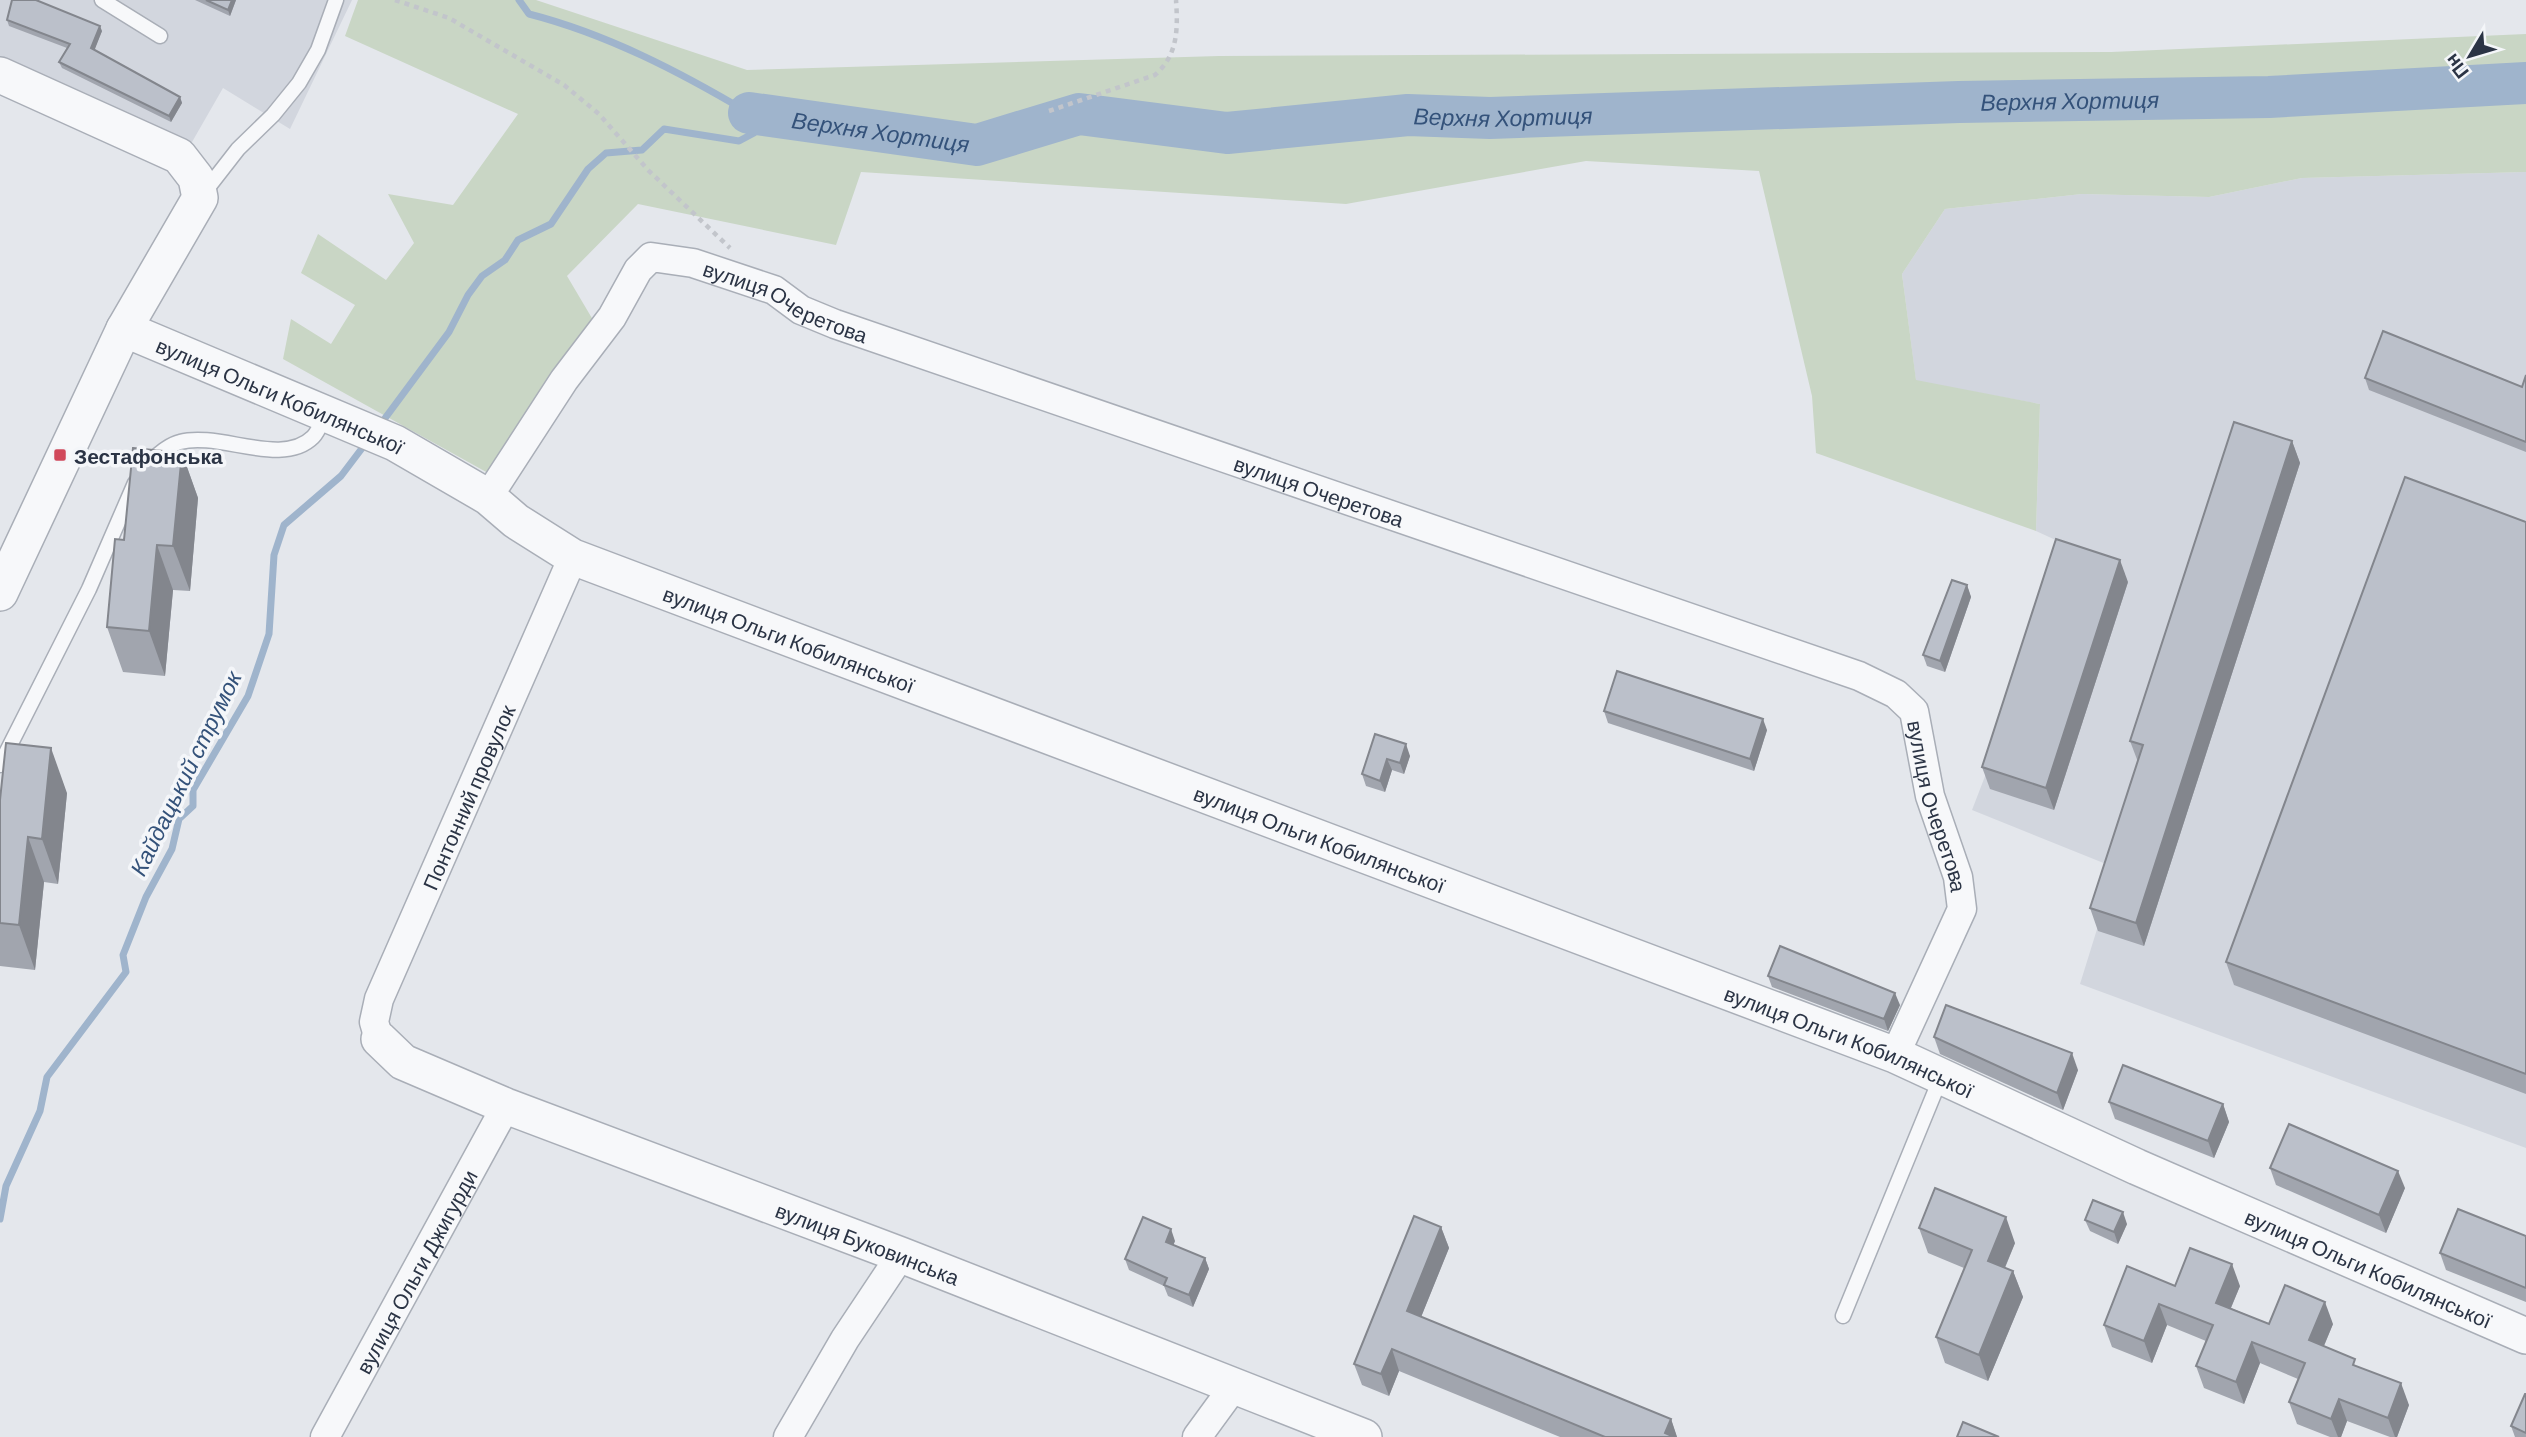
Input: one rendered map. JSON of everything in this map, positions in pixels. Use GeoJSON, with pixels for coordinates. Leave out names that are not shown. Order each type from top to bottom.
{"type":"FeatureCollection","features":[{"type":"Feature","properties":{"kind":"street"},"geometry":{"type":"LineString","coordinates":[[0,75],[179,156],[196,178],[200,198],[124,329],[9,550],[0,593]]}},
{"type":"Feature","properties":{"kind":"street","name":"вулиця Очеретова"},"geometry":{"type":"LineString","coordinates":[[488,497],[564,380],[612,317],[638,270],[652,257],[670,257],[774,290],[800,310],[835,324],[1859,676],[1896,694],[1914,711],[1919,722],[1930,796],[1958,877],[1962,909],[1895,1055]]}},
{"type":"Feature","properties":{"kind":"street","name":"вулиця Ольги Кобилянської"},"geometry":{"type":"LineString","coordinates":[[124,329],[394,443],[488,497],[516,521],[573,557],[1895,1055],[2137,1167],[2526,1336]]}},
{"type":"Feature","properties":{"kind":"street","name":"Понтонний провулок"},"geometry":{"type":"LineString","coordinates":[[379,1039],[374,1022],[379,999],[573,557]]}},
{"type":"Feature","properties":{"kind":"street","name":"вулиця Буковинська"},"geometry":{"type":"LineString","coordinates":[[379,1039],[403,1062],[506,1106],[901,1255],[1364,1437]]}},
{"type":"Feature","properties":{"kind":"street","name":"вулиця Ольги Джигурди"},"geometry":{"type":"LineString","coordinates":[[325,1437],[506,1106]]}},
{"type":"Feature","properties":{"kind":"street"},"geometry":{"type":"LineString","coordinates":[[788,1437],[845,1339],[901,1255]]}},
{"type":"Feature","properties":{"kind":"street"},"geometry":{"type":"LineString","coordinates":[[1197,1437],[1235,1385]]}},
{"type":"Feature","properties":{"kind":"lane"},"geometry":{"type":"LineString","coordinates":[[102,0],[160,36]]}},
{"type":"Feature","properties":{"kind":"lane"},"geometry":{"type":"LineString","coordinates":[[200,198],[238,149],[299,83],[318,50],[336,0]]}},
{"type":"Feature","properties":{"kind":"lane"},"geometry":{"type":"LineString","coordinates":[[0,765],[89,589],[141,470],[178,442],[222,441],[280,450],[303,443],[336,417]]}},
{"type":"Feature","properties":{"kind":"lane"},"geometry":{"type":"LineString","coordinates":[[1843,1316],[1941,1076]]}},
{"type":"Feature","properties":{"kind":"path"},"geometry":{"type":"LineString","coordinates":[[395,0],[449,18],[534,65],[580,97],[648,170],[735,253]]}},
{"type":"Feature","properties":{"kind":"path"},"geometry":{"type":"LineString","coordinates":[[1049,111],[1155,75],[1168,63],[1171,54],[1177,31],[1177,0]]}},
{"type":"Feature","properties":{"kind":"shaded area"},"geometry":{"type":"Polygon","coordinates":[[[0,0],[352,0],[290,129],[223,88],[188,149],[0,64],[0,0]]]}},
{"type":"Feature","properties":{"kind":"shaded area"},"geometry":{"type":"Polygon","coordinates":[[[2526,172],[2526,1148],[2080,984],[2116,868],[1972,810],[2073,548],[2036,531],[2040,404],[1916,381],[1902,274],[1945,209],[2082,194],[2209,197],[2302,178],[2526,172]]]}},
{"type":"Feature","properties":{"kind":"green space"},"geometry":{"type":"Polygon","coordinates":[[[358,0],[536,0],[747,70],[1219,56],[2111,52],[2526,34],[2526,172],[2302,178],[2209,197],[2082,194],[1945,209],[1902,274],[1916,380],[2040,404],[2036,531],[1816,453],[1812,396],[1759,171],[1586,161],[1346,204],[861,172],[836,245],[638,204],[567,276],[596,325],[497,478],[283,359],[291,319],[331,344],[355,305],[301,273],[318,234],[386,280],[414,243],[388,194],[453,205],[518,114],[345,36],[358,0]]]}},
{"type":"Feature","properties":{"kind":"building"},"geometry":{"type":"Polygon","coordinates":[[[12,0],[36,0],[100,26],[91,48],[180,97],[169,116],[59,62],[70,44],[7,20],[12,0]]]}},
{"type":"Feature","properties":{"kind":"building"},"geometry":{"type":"Polygon","coordinates":[[[206,0],[232,0],[228,10],[206,0]]]}},
{"type":"Feature","properties":{"kind":"building"},"geometry":{"type":"Polygon","coordinates":[[[2383,331],[2522,387],[2526,375],[2526,442],[2365,378],[2383,331]]]}},
{"type":"Feature","properties":{"kind":"building"},"geometry":{"type":"Polygon","coordinates":[[[2234,422],[2292,441],[2136,923],[2090,908],[2143,745],[2130,741],[2234,422]]]}},
{"type":"Feature","properties":{"kind":"building"},"geometry":{"type":"Polygon","coordinates":[[[133,448],[182,453],[173,546],[157,545],[149,631],[107,627],[115,539],[124,540],[133,448]]]}},
{"type":"Feature","properties":{"kind":"building"},"geometry":{"type":"Polygon","coordinates":[[[2405,477],[2526,522],[2526,1074],[2226,962],[2405,477]]]}},
{"type":"Feature","properties":{"kind":"building"},"geometry":{"type":"Polygon","coordinates":[[[2056,539],[2120,560],[2046,788],[1982,767],[2056,539]]]}},
{"type":"Feature","properties":{"kind":"building"},"geometry":{"type":"Polygon","coordinates":[[[1952,580],[1967,585],[1940,661],[1923,655],[1952,580]]]}},
{"type":"Feature","properties":{"kind":"building"},"geometry":{"type":"Polygon","coordinates":[[[1617,671],[1763,719],[1750,759],[1604,711],[1617,671]]]}},
{"type":"Feature","properties":{"kind":"building"},"geometry":{"type":"Polygon","coordinates":[[[1375,734],[1406,744],[1400,763],[1387,759],[1380,781],[1362,774],[1375,734]]]}},
{"type":"Feature","properties":{"kind":"building"},"geometry":{"type":"Polygon","coordinates":[[[6,743],[51,748],[42,839],[28,837],[19,925],[0,923],[0,800],[6,743]]]}},
{"type":"Feature","properties":{"kind":"building"},"geometry":{"type":"Polygon","coordinates":[[[1780,946],[1895,993],[1884,1019],[1768,976],[1780,946]]]}},
{"type":"Feature","properties":{"kind":"building"},"geometry":{"type":"Polygon","coordinates":[[[1946,1005],[2072,1053],[2057,1093],[1934,1037],[1946,1005]]]}},
{"type":"Feature","properties":{"kind":"building"},"geometry":{"type":"Polygon","coordinates":[[[2123,1065],[2223,1104],[2208,1141],[2109,1102],[2123,1065]]]}},
{"type":"Feature","properties":{"kind":"building"},"geometry":{"type":"Polygon","coordinates":[[[2289,1124],[2398,1171],[2379,1215],[2270,1168],[2289,1124]]]}},
{"type":"Feature","properties":{"kind":"building"},"geometry":{"type":"Polygon","coordinates":[[[1935,1188],[2006,1217],[1988,1261],[2013,1271],[1979,1355],[1936,1337],[1972,1250],[1919,1228],[1935,1188]]]}},
{"type":"Feature","properties":{"kind":"building"},"geometry":{"type":"Polygon","coordinates":[[[2093,1200],[2123,1212],[2114,1232],[2085,1220],[2093,1200]]]}},
{"type":"Feature","properties":{"kind":"building"},"geometry":{"type":"Polygon","coordinates":[[[2458,1209],[2526,1236],[2526,1288],[2440,1253],[2458,1209]]]}},
{"type":"Feature","properties":{"kind":"building"},"geometry":{"type":"Polygon","coordinates":[[[1414,1216],[1441,1227],[1407,1311],[1671,1419],[1665,1433],[1674,1437],[1605,1437],[1392,1349],[1381,1374],[1354,1364],[1414,1216]]]}},
{"type":"Feature","properties":{"kind":"building"},"geometry":{"type":"Polygon","coordinates":[[[1143,1217],[1171,1229],[1166,1242],[1205,1258],[1189,1295],[1164,1285],[1167,1278],[1125,1259],[1143,1217]]]}},
{"type":"Feature","properties":{"kind":"building"},"geometry":{"type":"Polygon","coordinates":[[[2190,1248],[2232,1264],[2216,1303],[2269,1324],[2285,1285],[2325,1302],[2309,1340],[2355,1359],[2353,1365],[2401,1383],[2388,1418],[2339,1399],[2331,1419],[2289,1402],[2305,1363],[2252,1342],[2236,1382],[2196,1366],[2213,1325],[2159,1304],[2144,1341],[2104,1325],[2127,1266],[2175,1286],[2190,1248]]]}},
{"type":"Feature","properties":{"kind":"building"},"geometry":{"type":"Polygon","coordinates":[[[2526,1394],[2526,1433],[2511,1426],[2526,1394]]]}},
{"type":"Feature","properties":{"kind":"building"},"geometry":{"type":"Polygon","coordinates":[[[1963,1422],[1999,1437],[1957,1437],[1963,1422]]]}},
{"type":"Feature","properties":{"kind":"waterway","name":"Верхня Хортиця"},"geometry":{"type":"LineString","coordinates":[[519,0],[529,14],[615,43],[749,113]]}},
{"type":"Feature","properties":{"kind":"waterway","name":"Верхня Хортиця"},"geometry":{"type":"LineString","coordinates":[[749,113],[977,145],[1079,114],[1227,133],[1408,115],[1490,118],[1959,102],[2269,97],[2526,83]]}},
{"type":"Feature","properties":{"kind":"waterway","name":"Кайдацький струмок"},"geometry":{"type":"LineString","coordinates":[[380,425],[449,332],[468,295],[482,276],[505,260],[518,240],[551,224],[588,169],[606,153],[642,150],[664,129],[739,141],[754,133],[766,116]]}},
{"type":"Feature","properties":{"kind":"waterway","name":"Кайдацький струмок"},"geometry":{"type":"LineString","coordinates":[[0,1219],[6,1186],[40,1111],[47,1077],[126,972],[123,955],[146,897],[172,849],[179,819],[193,806],[193,790],[248,696],[269,634],[274,555],[284,525],[341,476],[366,443]]}},
{"type":"Feature","properties":{"kind":"place","name":"Зестафонська"},"geometry":{"type":"Point","coordinates":[60,455]}}]}
